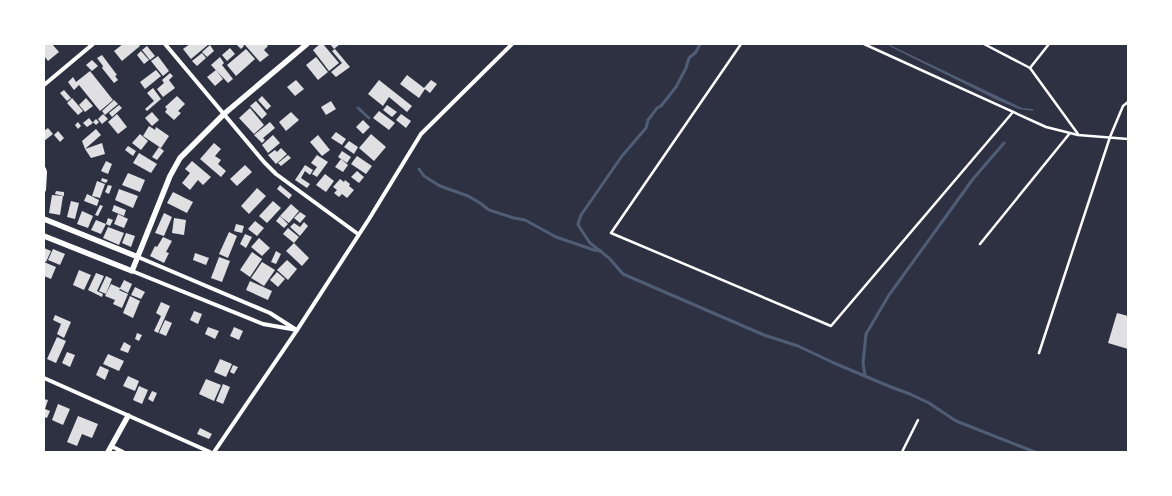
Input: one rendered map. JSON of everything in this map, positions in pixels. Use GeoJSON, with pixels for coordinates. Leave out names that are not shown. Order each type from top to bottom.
{"type":"FeatureCollection","features":[{"type":"Feature","properties":{"kind":"street"},"geometry":{"type":"LineString","coordinates":[[44,85],[93,44]]}},
{"type":"Feature","properties":{"kind":"street"},"geometry":{"type":"LineString","coordinates":[[165,44],[264,162],[276,174],[358,234]]}},
{"type":"Feature","properties":{"kind":"street"},"geometry":{"type":"LineString","coordinates":[[132,271],[170,176],[180,158],[224,114],[307,44]]}},
{"type":"Feature","properties":{"kind":"street"},"geometry":{"type":"LineString","coordinates":[[214,452],[297,330],[369,219],[421,134],[509,45]]}},
{"type":"Feature","properties":{"kind":"street"},"geometry":{"type":"LineString","coordinates":[[44,169],[44,190]]}},
{"type":"Feature","properties":{"kind":"street"},"geometry":{"type":"LineString","coordinates":[[44,219],[270,313],[297,330]]}},
{"type":"Feature","properties":{"kind":"street"},"geometry":{"type":"LineString","coordinates":[[44,236],[263,324],[297,330]]}},
{"type":"Feature","properties":{"kind":"street"},"geometry":{"type":"LineString","coordinates":[[44,378],[210,452]]}},
{"type":"Feature","properties":{"kind":"street"},"geometry":{"type":"LineString","coordinates":[[108,452],[128,416]]}},
{"type":"Feature","properties":{"kind":"street"},"geometry":{"type":"LineString","coordinates":[[111,446],[123,452]]}},
{"type":"Feature","properties":{"kind":"lane"},"geometry":{"type":"LineString","coordinates":[[741,44],[611,233],[831,326],[1013,112]]}},
{"type":"Feature","properties":{"kind":"lane"},"geometry":{"type":"LineString","coordinates":[[864,44],[1046,127],[1078,135],[1128,140]]}},
{"type":"Feature","properties":{"kind":"lane"},"geometry":{"type":"LineString","coordinates":[[984,44],[1030,68],[1078,135]]}},
{"type":"Feature","properties":{"kind":"lane"},"geometry":{"type":"LineString","coordinates":[[1030,68],[1049,44]]}},
{"type":"Feature","properties":{"kind":"lane"},"geometry":{"type":"LineString","coordinates":[[1039,353],[1110,137],[1123,106],[1128,102]]}},
{"type":"Feature","properties":{"kind":"lane"},"geometry":{"type":"LineString","coordinates":[[980,244],[1070,133]]}},
{"type":"Feature","properties":{"kind":"lane"},"geometry":{"type":"LineString","coordinates":[[902,452],[918,420]]}},
{"type":"Feature","properties":{"kind":"water"},"geometry":{"type":"Polygon","coordinates":[[[890,45],[1022,108],[1033,109],[1033,111],[1019,109],[997,100],[889,46],[890,45]]]}},
{"type":"Feature","properties":{"kind":"building"},"geometry":{"type":"Polygon","coordinates":[[[44,44],[52,44],[59,52],[48,61],[44,56],[44,44]]]}},
{"type":"Feature","properties":{"kind":"building"},"geometry":{"type":"Polygon","coordinates":[[[123,44],[139,44],[140,46],[122,61],[114,51],[123,44]]]}},
{"type":"Feature","properties":{"kind":"building"},"geometry":{"type":"Polygon","coordinates":[[[190,44],[209,44],[191,59],[183,49],[190,44]]]}},
{"type":"Feature","properties":{"kind":"building"},"geometry":{"type":"Polygon","coordinates":[[[236,44],[242,44],[244,46],[241,49],[236,44]]]}},
{"type":"Feature","properties":{"kind":"building"},"geometry":{"type":"Polygon","coordinates":[[[266,44],[268,46],[264,50],[269,55],[260,62],[245,45],[266,44]]]}},
{"type":"Feature","properties":{"kind":"building"},"geometry":{"type":"Polygon","coordinates":[[[320,44],[323,44],[339,63],[329,71],[313,50],[320,44]]]}},
{"type":"Feature","properties":{"kind":"building"},"geometry":{"type":"Polygon","coordinates":[[[330,44],[340,44],[334,49],[330,44]]]}},
{"type":"Feature","properties":{"kind":"building"},"geometry":{"type":"Polygon","coordinates":[[[210,45],[214,51],[207,57],[202,52],[210,45]]]}},
{"type":"Feature","properties":{"kind":"building"},"geometry":{"type":"Polygon","coordinates":[[[147,46],[155,56],[150,60],[142,50],[147,46]]]}},
{"type":"Feature","properties":{"kind":"building"},"geometry":{"type":"Polygon","coordinates":[[[230,48],[235,54],[227,61],[222,55],[230,48]]]}},
{"type":"Feature","properties":{"kind":"building"},"geometry":{"type":"Polygon","coordinates":[[[246,49],[255,59],[236,76],[227,65],[246,49]]]}},
{"type":"Feature","properties":{"kind":"building"},"geometry":{"type":"Polygon","coordinates":[[[335,49],[350,67],[336,77],[331,72],[342,63],[332,51],[335,49]]]}},
{"type":"Feature","properties":{"kind":"building"},"geometry":{"type":"Polygon","coordinates":[[[141,51],[149,60],[144,64],[137,55],[141,51]]]}},
{"type":"Feature","properties":{"kind":"building"},"geometry":{"type":"Polygon","coordinates":[[[202,53],[206,58],[197,66],[192,61],[202,53]]]}},
{"type":"Feature","properties":{"kind":"building"},"geometry":{"type":"Polygon","coordinates":[[[102,55],[117,75],[115,76],[118,80],[114,83],[102,68],[103,66],[97,58],[102,55]]]}},
{"type":"Feature","properties":{"kind":"building"},"geometry":{"type":"Polygon","coordinates":[[[158,56],[169,71],[163,76],[151,61],[158,56]]]}},
{"type":"Feature","properties":{"kind":"building"},"geometry":{"type":"Polygon","coordinates":[[[220,57],[224,63],[222,65],[233,79],[228,83],[211,65],[220,57]]]}},
{"type":"Feature","properties":{"kind":"building"},"geometry":{"type":"Polygon","coordinates":[[[316,57],[328,72],[318,80],[306,65],[316,57]]]}},
{"type":"Feature","properties":{"kind":"building"},"geometry":{"type":"Polygon","coordinates":[[[92,60],[98,66],[92,71],[86,65],[92,60]]]}},
{"type":"Feature","properties":{"kind":"building"},"geometry":{"type":"Polygon","coordinates":[[[156,70],[161,76],[145,89],[140,82],[156,70]]]}},
{"type":"Feature","properties":{"kind":"building"},"geometry":{"type":"Polygon","coordinates":[[[216,70],[223,79],[215,86],[207,77],[216,70]]]}},
{"type":"Feature","properties":{"kind":"building"},"geometry":{"type":"Polygon","coordinates":[[[90,71],[113,100],[100,111],[79,85],[74,90],[68,82],[73,77],[76,82],[90,71]]]}},
{"type":"Feature","properties":{"kind":"building"},"geometry":{"type":"Polygon","coordinates":[[[170,73],[173,76],[169,80],[175,88],[163,97],[157,89],[164,83],[162,80],[170,73]]]}},
{"type":"Feature","properties":{"kind":"building"},"geometry":{"type":"Polygon","coordinates":[[[407,75],[424,88],[431,80],[437,84],[430,93],[425,89],[419,98],[400,84],[407,75]]]}},
{"type":"Feature","properties":{"kind":"building"},"geometry":{"type":"Polygon","coordinates":[[[296,80],[304,89],[295,96],[287,87],[296,80]]]}},
{"type":"Feature","properties":{"kind":"building"},"geometry":{"type":"Polygon","coordinates":[[[379,80],[412,106],[407,112],[389,97],[383,106],[368,94],[379,80]]]}},
{"type":"Feature","properties":{"kind":"building"},"geometry":{"type":"Polygon","coordinates":[[[153,88],[161,99],[147,111],[145,109],[154,101],[147,93],[153,88]]]}},
{"type":"Feature","properties":{"kind":"building"},"geometry":{"type":"Polygon","coordinates":[[[64,90],[71,98],[67,101],[60,93],[64,90]]]}},
{"type":"Feature","properties":{"kind":"building"},"geometry":{"type":"Polygon","coordinates":[[[177,96],[185,104],[178,111],[181,113],[174,120],[165,112],[167,109],[165,107],[177,96]]]}},
{"type":"Feature","properties":{"kind":"building"},"geometry":{"type":"Polygon","coordinates":[[[262,96],[271,106],[267,110],[258,100],[262,96]]]}},
{"type":"Feature","properties":{"kind":"building"},"geometry":{"type":"Polygon","coordinates":[[[72,98],[83,111],[78,115],[67,103],[72,98]]]}},
{"type":"Feature","properties":{"kind":"building"},"geometry":{"type":"Polygon","coordinates":[[[86,98],[93,106],[85,112],[79,105],[86,98]]]}},
{"type":"Feature","properties":{"kind":"building"},"geometry":{"type":"Polygon","coordinates":[[[114,100],[118,104],[105,115],[102,111],[114,100]]]}},
{"type":"Feature","properties":{"kind":"building"},"geometry":{"type":"Polygon","coordinates":[[[256,101],[267,114],[262,119],[250,106],[256,101]]]}},
{"type":"Feature","properties":{"kind":"building"},"geometry":{"type":"Polygon","coordinates":[[[331,101],[336,109],[326,115],[321,107],[331,101]]]}},
{"type":"Feature","properties":{"kind":"building"},"geometry":{"type":"Polygon","coordinates":[[[119,105],[122,108],[112,117],[109,113],[119,105]]]}},
{"type":"Feature","properties":{"kind":"building"},"geometry":{"type":"Polygon","coordinates":[[[387,105],[397,112],[392,117],[383,110],[387,105]]]}},
{"type":"Feature","properties":{"kind":"building"},"geometry":{"type":"Polygon","coordinates":[[[250,108],[264,125],[254,134],[239,118],[250,108]]]}},
{"type":"Feature","properties":{"kind":"building"},"geometry":{"type":"Polygon","coordinates":[[[379,111],[395,123],[389,130],[373,118],[379,111]]]}},
{"type":"Feature","properties":{"kind":"building"},"geometry":{"type":"Polygon","coordinates":[[[152,112],[159,120],[152,126],[145,118],[152,112]]]}},
{"type":"Feature","properties":{"kind":"building"},"geometry":{"type":"Polygon","coordinates":[[[291,112],[299,120],[286,131],[279,122],[291,112]]]}},
{"type":"Feature","properties":{"kind":"building"},"geometry":{"type":"Polygon","coordinates":[[[103,114],[108,119],[102,124],[98,119],[103,114]]]}},
{"type":"Feature","properties":{"kind":"building"},"geometry":{"type":"Polygon","coordinates":[[[117,114],[127,127],[118,134],[108,122],[117,114]]]}},
{"type":"Feature","properties":{"kind":"building"},"geometry":{"type":"Polygon","coordinates":[[[401,114],[411,121],[406,128],[396,120],[401,114]]]}},
{"type":"Feature","properties":{"kind":"building"},"geometry":{"type":"Polygon","coordinates":[[[89,118],[93,123],[87,127],[83,123],[89,118]]]}},
{"type":"Feature","properties":{"kind":"building"},"geometry":{"type":"Polygon","coordinates":[[[96,119],[99,122],[96,125],[93,122],[96,119]]]}},
{"type":"Feature","properties":{"kind":"building"},"geometry":{"type":"Polygon","coordinates":[[[363,120],[370,127],[363,134],[356,127],[363,120]]]}},
{"type":"Feature","properties":{"kind":"building"},"geometry":{"type":"Polygon","coordinates":[[[78,122],[81,126],[78,129],[75,125],[78,122]]]}},
{"type":"Feature","properties":{"kind":"building"},"geometry":{"type":"Polygon","coordinates":[[[270,122],[275,128],[263,138],[265,140],[262,143],[254,135],[270,122]]]}},
{"type":"Feature","properties":{"kind":"building"},"geometry":{"type":"Polygon","coordinates":[[[149,126],[155,130],[156,127],[169,136],[161,148],[143,136],[149,126]]]}},
{"type":"Feature","properties":{"kind":"building"},"geometry":{"type":"Polygon","coordinates":[[[48,128],[53,134],[44,141],[44,131],[48,128]]]}},
{"type":"Feature","properties":{"kind":"building"},"geometry":{"type":"Polygon","coordinates":[[[96,129],[101,135],[85,149],[82,141],[96,129]]]}},
{"type":"Feature","properties":{"kind":"building"},"geometry":{"type":"Polygon","coordinates":[[[58,131],[64,138],[60,142],[54,135],[58,131]]]}},
{"type":"Feature","properties":{"kind":"building"},"geometry":{"type":"Polygon","coordinates":[[[336,132],[346,139],[342,145],[331,138],[336,132]]]}},
{"type":"Feature","properties":{"kind":"building"},"geometry":{"type":"Polygon","coordinates":[[[140,134],[148,141],[141,150],[132,143],[140,134]]]}},
{"type":"Feature","properties":{"kind":"building"},"geometry":{"type":"Polygon","coordinates":[[[371,134],[386,147],[374,161],[359,148],[371,134]]]}},
{"type":"Feature","properties":{"kind":"building"},"geometry":{"type":"Polygon","coordinates":[[[273,135],[280,143],[268,153],[262,145],[273,135]]]}},
{"type":"Feature","properties":{"kind":"building"},"geometry":{"type":"Polygon","coordinates":[[[318,135],[330,150],[322,156],[310,142],[318,135]]]}},
{"type":"Feature","properties":{"kind":"building"},"geometry":{"type":"Polygon","coordinates":[[[349,141],[358,147],[354,154],[344,147],[349,141]]]}},
{"type":"Feature","properties":{"kind":"building"},"geometry":{"type":"Polygon","coordinates":[[[102,143],[105,154],[91,158],[85,149],[102,143]]]}},
{"type":"Feature","properties":{"kind":"building"},"geometry":{"type":"Polygon","coordinates":[[[214,143],[221,149],[215,156],[221,160],[218,164],[226,171],[221,177],[200,159],[214,143]]]}},
{"type":"Feature","properties":{"kind":"building"},"geometry":{"type":"Polygon","coordinates":[[[128,146],[136,151],[133,156],[125,150],[128,146]]]}},
{"type":"Feature","properties":{"kind":"building"},"geometry":{"type":"Polygon","coordinates":[[[159,147],[164,151],[157,160],[152,157],[159,147]]]}},
{"type":"Feature","properties":{"kind":"building"},"geometry":{"type":"Polygon","coordinates":[[[281,148],[287,154],[276,164],[268,155],[275,150],[277,152],[281,148]]]}},
{"type":"Feature","properties":{"kind":"building"},"geometry":{"type":"Polygon","coordinates":[[[342,151],[351,157],[347,163],[338,157],[342,151]]]}},
{"type":"Feature","properties":{"kind":"building"},"geometry":{"type":"Polygon","coordinates":[[[139,153],[157,164],[151,173],[133,163],[139,153]]]}},
{"type":"Feature","properties":{"kind":"building"},"geometry":{"type":"Polygon","coordinates":[[[288,155],[291,158],[281,166],[278,163],[288,155]]]}},
{"type":"Feature","properties":{"kind":"building"},"geometry":{"type":"Polygon","coordinates":[[[317,155],[328,162],[317,177],[312,174],[317,167],[311,163],[317,155]]]}},
{"type":"Feature","properties":{"kind":"building"},"geometry":{"type":"Polygon","coordinates":[[[357,156],[372,166],[366,174],[351,164],[357,156]]]}},
{"type":"Feature","properties":{"kind":"building"},"geometry":{"type":"Polygon","coordinates":[[[341,159],[348,165],[343,172],[335,167],[341,159]]]}},
{"type":"Feature","properties":{"kind":"building"},"geometry":{"type":"Polygon","coordinates":[[[106,161],[112,164],[108,174],[101,171],[106,161]]]}},
{"type":"Feature","properties":{"kind":"building"},"geometry":{"type":"Polygon","coordinates":[[[192,161],[211,177],[203,185],[198,180],[190,190],[182,183],[190,173],[185,169],[192,161]]]}},
{"type":"Feature","properties":{"kind":"building"},"geometry":{"type":"Polygon","coordinates":[[[245,165],[252,172],[237,186],[230,179],[245,165]]]}},
{"type":"Feature","properties":{"kind":"building"},"geometry":{"type":"Polygon","coordinates":[[[305,165],[313,170],[310,175],[305,171],[301,178],[310,184],[307,188],[295,180],[305,165]]]}},
{"type":"Feature","properties":{"kind":"building"},"geometry":{"type":"Polygon","coordinates":[[[357,171],[364,177],[359,183],[351,177],[357,171]]]}},
{"type":"Feature","properties":{"kind":"building"},"geometry":{"type":"Polygon","coordinates":[[[128,173],[145,180],[140,192],[122,185],[128,173]]]}},
{"type":"Feature","properties":{"kind":"building"},"geometry":{"type":"Polygon","coordinates":[[[325,174],[334,181],[326,192],[316,185],[325,174]]]}},
{"type":"Feature","properties":{"kind":"building"},"geometry":{"type":"Polygon","coordinates":[[[102,178],[108,180],[106,183],[101,181],[102,178]]]}},
{"type":"Feature","properties":{"kind":"building"},"geometry":{"type":"Polygon","coordinates":[[[340,179],[344,182],[345,180],[354,190],[347,198],[342,194],[339,197],[334,193],[337,190],[333,187],[340,179]]]}},
{"type":"Feature","properties":{"kind":"building"},"geometry":{"type":"Polygon","coordinates":[[[97,181],[105,184],[100,198],[92,196],[97,181]]]}},
{"type":"Feature","properties":{"kind":"building"},"geometry":{"type":"Polygon","coordinates":[[[108,185],[112,186],[109,194],[105,192],[108,185]]]}},
{"type":"Feature","properties":{"kind":"building"},"geometry":{"type":"Polygon","coordinates":[[[280,185],[292,195],[289,199],[277,189],[280,185]]]}},
{"type":"Feature","properties":{"kind":"building"},"geometry":{"type":"Polygon","coordinates":[[[257,188],[266,196],[249,214],[241,206],[257,188]]]}},
{"type":"Feature","properties":{"kind":"building"},"geometry":{"type":"Polygon","coordinates":[[[119,189],[138,196],[133,208],[115,200],[119,189]]]}},
{"type":"Feature","properties":{"kind":"building"},"geometry":{"type":"Polygon","coordinates":[[[56,191],[64,192],[64,196],[55,194],[56,191]]]}},
{"type":"Feature","properties":{"kind":"building"},"geometry":{"type":"Polygon","coordinates":[[[173,192],[193,202],[187,213],[167,203],[173,192]]]}},
{"type":"Feature","properties":{"kind":"building"},"geometry":{"type":"Polygon","coordinates":[[[87,194],[99,200],[97,206],[84,201],[87,194]]]}},
{"type":"Feature","properties":{"kind":"building"},"geometry":{"type":"Polygon","coordinates":[[[52,195],[63,196],[60,215],[49,213],[52,195]]]}},
{"type":"Feature","properties":{"kind":"building"},"geometry":{"type":"Polygon","coordinates":[[[71,201],[79,203],[75,219],[67,217],[71,201]]]}},
{"type":"Feature","properties":{"kind":"building"},"geometry":{"type":"Polygon","coordinates":[[[273,201],[281,208],[267,223],[259,216],[273,201]]]}},
{"type":"Feature","properties":{"kind":"building"},"geometry":{"type":"Polygon","coordinates":[[[291,204],[299,211],[289,223],[280,216],[291,204]]]}},
{"type":"Feature","properties":{"kind":"building"},"geometry":{"type":"Polygon","coordinates":[[[100,205],[103,206],[98,216],[95,215],[100,205]]]}},
{"type":"Feature","properties":{"kind":"building"},"geometry":{"type":"Polygon","coordinates":[[[114,205],[126,210],[124,216],[112,211],[114,205]]]}},
{"type":"Feature","properties":{"kind":"building"},"geometry":{"type":"Polygon","coordinates":[[[82,211],[93,216],[88,228],[77,224],[82,211]]]}},
{"type":"Feature","properties":{"kind":"building"},"geometry":{"type":"Polygon","coordinates":[[[300,212],[306,216],[300,223],[294,218],[300,212]]]}},
{"type":"Feature","properties":{"kind":"building"},"geometry":{"type":"Polygon","coordinates":[[[164,213],[172,217],[164,236],[155,233],[164,213]]]}},
{"type":"Feature","properties":{"kind":"building"},"geometry":{"type":"Polygon","coordinates":[[[118,214],[128,219],[124,228],[114,224],[118,214]]]}},
{"type":"Feature","properties":{"kind":"building"},"geometry":{"type":"Polygon","coordinates":[[[280,216],[288,224],[284,228],[276,221],[280,216]]]}},
{"type":"Feature","properties":{"kind":"building"},"geometry":{"type":"Polygon","coordinates":[[[108,218],[113,220],[110,226],[106,224],[108,218]]]}},
{"type":"Feature","properties":{"kind":"building"},"geometry":{"type":"Polygon","coordinates":[[[174,218],[186,220],[184,235],[172,233],[174,218]]]}},
{"type":"Feature","properties":{"kind":"building"},"geometry":{"type":"Polygon","coordinates":[[[96,220],[106,224],[101,234],[91,230],[96,220]]]}},
{"type":"Feature","properties":{"kind":"building"},"geometry":{"type":"Polygon","coordinates":[[[255,221],[264,228],[257,236],[248,229],[255,221]]]}},
{"type":"Feature","properties":{"kind":"building"},"geometry":{"type":"Polygon","coordinates":[[[304,222],[308,226],[300,236],[290,227],[294,223],[300,227],[304,222]]]}},
{"type":"Feature","properties":{"kind":"building"},"geometry":{"type":"Polygon","coordinates":[[[236,224],[244,226],[242,233],[234,231],[236,224]]]}},
{"type":"Feature","properties":{"kind":"building"},"geometry":{"type":"Polygon","coordinates":[[[108,227],[124,233],[119,245],[103,238],[108,227]]]}},
{"type":"Feature","properties":{"kind":"building"},"geometry":{"type":"Polygon","coordinates":[[[288,228],[299,237],[294,243],[283,234],[288,228]]]}},
{"type":"Feature","properties":{"kind":"building"},"geometry":{"type":"Polygon","coordinates":[[[229,232],[237,236],[228,258],[219,254],[229,232]]]}},
{"type":"Feature","properties":{"kind":"building"},"geometry":{"type":"Polygon","coordinates":[[[126,233],[135,236],[131,247],[122,243],[126,233]]]}},
{"type":"Feature","properties":{"kind":"building"},"geometry":{"type":"Polygon","coordinates":[[[245,234],[252,237],[246,248],[240,244],[245,234]]]}},
{"type":"Feature","properties":{"kind":"building"},"geometry":{"type":"Polygon","coordinates":[[[163,237],[172,241],[166,252],[169,253],[164,263],[150,256],[155,246],[157,247],[163,237]]]}},
{"type":"Feature","properties":{"kind":"building"},"geometry":{"type":"Polygon","coordinates":[[[259,238],[270,248],[262,256],[251,247],[259,238]]]}},
{"type":"Feature","properties":{"kind":"building"},"geometry":{"type":"Polygon","coordinates":[[[294,243],[309,258],[302,266],[286,251],[294,243]]]}},
{"type":"Feature","properties":{"kind":"building"},"geometry":{"type":"Polygon","coordinates":[[[44,248],[51,251],[46,262],[44,261],[44,248]]]}},
{"type":"Feature","properties":{"kind":"building"},"geometry":{"type":"Polygon","coordinates":[[[53,249],[65,254],[60,265],[48,260],[53,249]]]}},
{"type":"Feature","properties":{"kind":"building"},"geometry":{"type":"Polygon","coordinates":[[[276,251],[281,254],[276,264],[271,262],[276,251]]]}},
{"type":"Feature","properties":{"kind":"building"},"geometry":{"type":"Polygon","coordinates":[[[252,252],[262,259],[250,277],[240,270],[252,252]]]}},
{"type":"Feature","properties":{"kind":"building"},"geometry":{"type":"Polygon","coordinates":[[[195,253],[209,258],[206,265],[193,260],[195,253]]]}},
{"type":"Feature","properties":{"kind":"building"},"geometry":{"type":"Polygon","coordinates":[[[219,257],[230,261],[222,282],[211,278],[219,257]]]}},
{"type":"Feature","properties":{"kind":"building"},"geometry":{"type":"Polygon","coordinates":[[[287,260],[297,269],[288,280],[277,270],[287,260]]]}},
{"type":"Feature","properties":{"kind":"building"},"geometry":{"type":"Polygon","coordinates":[[[44,262],[56,267],[51,279],[44,276],[44,262]]]}},
{"type":"Feature","properties":{"kind":"building"},"geometry":{"type":"Polygon","coordinates":[[[262,262],[275,270],[264,286],[251,278],[262,262]]]}},
{"type":"Feature","properties":{"kind":"building"},"geometry":{"type":"Polygon","coordinates":[[[79,270],[91,275],[84,290],[73,285],[79,270]]]}},
{"type":"Feature","properties":{"kind":"building"},"geometry":{"type":"Polygon","coordinates":[[[277,272],[285,279],[278,287],[270,280],[277,272]]]}},
{"type":"Feature","properties":{"kind":"building"},"geometry":{"type":"Polygon","coordinates":[[[96,273],[104,276],[97,291],[103,294],[102,297],[88,290],[96,273]]]}},
{"type":"Feature","properties":{"kind":"building"},"geometry":{"type":"Polygon","coordinates":[[[106,276],[112,279],[106,294],[99,291],[106,276]]]}},
{"type":"Feature","properties":{"kind":"building"},"geometry":{"type":"Polygon","coordinates":[[[124,280],[132,284],[128,293],[120,289],[119,290],[128,294],[122,308],[113,304],[115,300],[105,296],[111,284],[120,288],[124,280]]]}},
{"type":"Feature","properties":{"kind":"building"},"geometry":{"type":"Polygon","coordinates":[[[250,281],[272,291],[268,300],[246,290],[250,281]]]}},
{"type":"Feature","properties":{"kind":"building"},"geometry":{"type":"Polygon","coordinates":[[[135,287],[145,292],[141,299],[131,295],[135,287]]]}},
{"type":"Feature","properties":{"kind":"building"},"geometry":{"type":"Polygon","coordinates":[[[130,296],[140,301],[133,318],[123,313],[130,296]]]}},
{"type":"Feature","properties":{"kind":"building"},"geometry":{"type":"Polygon","coordinates":[[[161,302],[170,306],[158,333],[154,331],[161,316],[156,313],[161,302]]]}},
{"type":"Feature","properties":{"kind":"building"},"geometry":{"type":"Polygon","coordinates":[[[194,311],[202,314],[198,324],[190,320],[194,311]]]}},
{"type":"Feature","properties":{"kind":"building"},"geometry":{"type":"Polygon","coordinates":[[[1117,313],[1128,316],[1128,349],[1108,343],[1117,313]]]}},
{"type":"Feature","properties":{"kind":"building"},"geometry":{"type":"Polygon","coordinates":[[[55,315],[71,322],[64,338],[57,334],[61,324],[53,320],[55,315]]]}},
{"type":"Feature","properties":{"kind":"building"},"geometry":{"type":"Polygon","coordinates":[[[165,320],[172,323],[166,336],[159,333],[165,320]]]}},
{"type":"Feature","properties":{"kind":"building"},"geometry":{"type":"Polygon","coordinates":[[[208,327],[219,331],[215,339],[205,334],[208,327]]]}},
{"type":"Feature","properties":{"kind":"building"},"geometry":{"type":"Polygon","coordinates":[[[234,327],[243,331],[239,340],[230,336],[234,327]]]}},
{"type":"Feature","properties":{"kind":"building"},"geometry":{"type":"Polygon","coordinates":[[[137,333],[142,335],[139,341],[135,339],[137,333]]]}},
{"type":"Feature","properties":{"kind":"building"},"geometry":{"type":"Polygon","coordinates":[[[57,337],[66,341],[56,363],[47,359],[57,337]]]}},
{"type":"Feature","properties":{"kind":"building"},"geometry":{"type":"Polygon","coordinates":[[[124,342],[131,346],[128,353],[120,350],[124,342]]]}},
{"type":"Feature","properties":{"kind":"building"},"geometry":{"type":"Polygon","coordinates":[[[67,352],[75,355],[70,367],[62,363],[67,352]]]}},
{"type":"Feature","properties":{"kind":"building"},"geometry":{"type":"Polygon","coordinates":[[[108,354],[124,361],[119,371],[103,364],[108,354]]]}},
{"type":"Feature","properties":{"kind":"building"},"geometry":{"type":"Polygon","coordinates":[[[220,359],[232,364],[226,377],[214,372],[220,359]]]}},
{"type":"Feature","properties":{"kind":"building"},"geometry":{"type":"Polygon","coordinates":[[[233,365],[238,367],[234,374],[230,372],[233,365]]]}},
{"type":"Feature","properties":{"kind":"building"},"geometry":{"type":"Polygon","coordinates":[[[100,366],[109,370],[105,380],[96,375],[100,366]]]}},
{"type":"Feature","properties":{"kind":"building"},"geometry":{"type":"Polygon","coordinates":[[[128,376],[139,381],[135,391],[123,386],[128,376]]]}},
{"type":"Feature","properties":{"kind":"building"},"geometry":{"type":"Polygon","coordinates":[[[206,379],[221,385],[214,401],[199,394],[206,379]]]}},
{"type":"Feature","properties":{"kind":"building"},"geometry":{"type":"Polygon","coordinates":[[[223,384],[230,387],[223,404],[216,401],[223,384]]]}},
{"type":"Feature","properties":{"kind":"building"},"geometry":{"type":"Polygon","coordinates":[[[139,386],[148,390],[142,404],[133,400],[139,386]]]}},
{"type":"Feature","properties":{"kind":"building"},"geometry":{"type":"Polygon","coordinates":[[[152,391],[157,393],[153,402],[148,399],[152,391]]]}},
{"type":"Feature","properties":{"kind":"building"},"geometry":{"type":"Polygon","coordinates":[[[44,399],[48,400],[45,409],[50,411],[47,418],[44,417],[44,399]]]}},
{"type":"Feature","properties":{"kind":"building"},"geometry":{"type":"Polygon","coordinates":[[[58,404],[70,409],[63,425],[52,420],[58,404]]]}},
{"type":"Feature","properties":{"kind":"building"},"geometry":{"type":"Polygon","coordinates":[[[78,416],[98,424],[92,438],[82,434],[77,446],[67,442],[78,416]]]}},
{"type":"Feature","properties":{"kind":"building"},"geometry":{"type":"Polygon","coordinates":[[[200,428],[212,434],[209,439],[197,434],[200,428]]]}},
{"type":"Feature","properties":{"kind":"waterway"},"geometry":{"type":"LineString","coordinates":[[700,44],[696,52],[689,58],[686,68],[676,87],[648,120],[646,128],[622,156],[581,215],[578,224],[590,243],[609,258],[623,274],[764,335],[798,346],[834,363],[910,394],[929,403],[956,421],[1035,452]]}},
{"type":"Feature","properties":{"kind":"waterway"},"geometry":{"type":"LineString","coordinates":[[358,108],[369,118]]}},
{"type":"Feature","properties":{"kind":"waterway"},"geometry":{"type":"LineString","coordinates":[[865,376],[863,363],[866,334],[889,295],[973,179],[1004,143]]}},
{"type":"Feature","properties":{"kind":"waterway"},"geometry":{"type":"LineString","coordinates":[[419,169],[424,176],[440,186],[468,196],[489,210],[525,220],[556,237],[601,251]]}}]}
